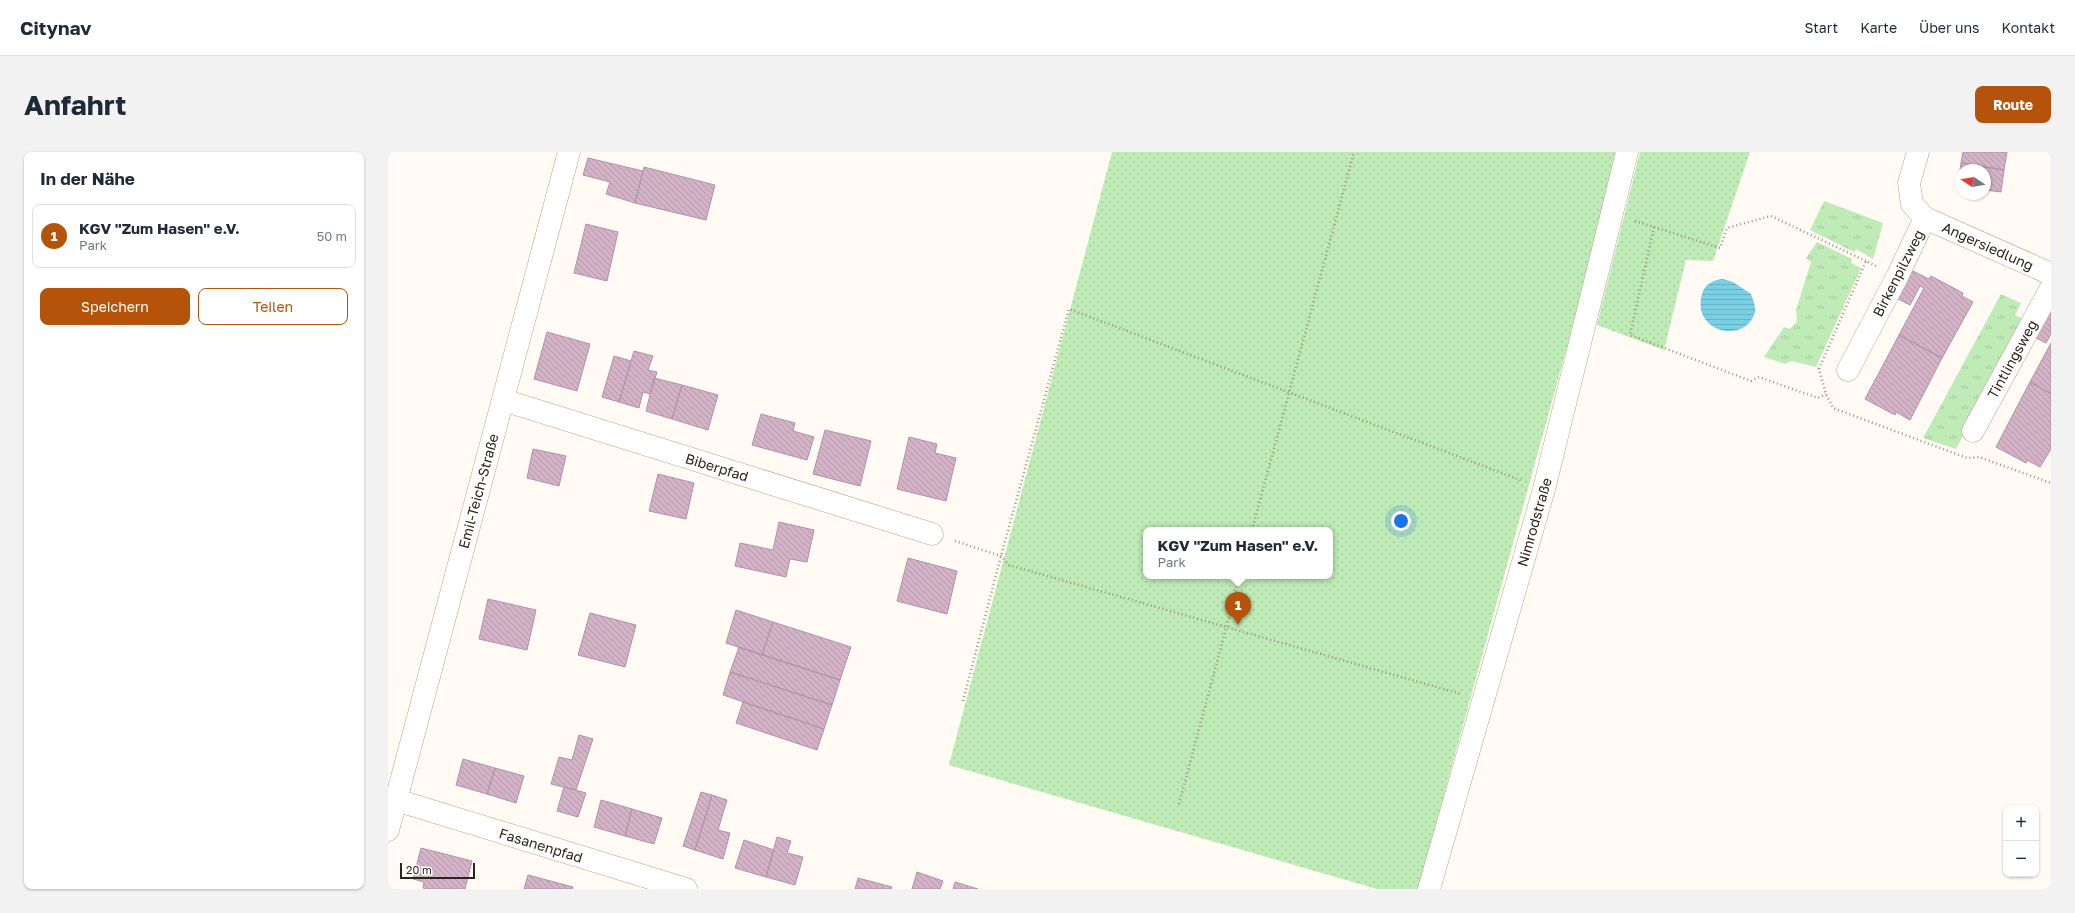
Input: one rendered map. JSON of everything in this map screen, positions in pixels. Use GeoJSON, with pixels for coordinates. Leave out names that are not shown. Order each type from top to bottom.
{"type":"FeatureCollection","features":[{"type":"Feature","properties":{"kind":"street","name":"Emil-Teich-Straße"},"geometry":{"type":"LineString","coordinates":[[388,830],[569,152]]}},
{"type":"Feature","properties":{"kind":"street","name":"Nimrodstraße"},"geometry":{"type":"LineString","coordinates":[[1429,889],[1544,489],[1627,152]]}},
{"type":"Feature","properties":{"kind":"street","name":"Birkenpilzweg"},"geometry":{"type":"LineString","coordinates":[[1848,370],[1897,277],[1925,218],[1912,204],[1909,183],[1918,152]]}},
{"type":"Feature","properties":{"kind":"street","name":"Angersiedlung"},"geometry":{"type":"LineString","coordinates":[[1925,218],[2051,274]]}},
{"type":"Feature","properties":{"kind":"street","name":"Tintlingsweg"},"geometry":{"type":"LineString","coordinates":[[1973,431],[2051,288]]}},
{"type":"Feature","properties":{"kind":"street","name":"Biberpfad"},"geometry":{"type":"LineString","coordinates":[[502,400],[932,534]]}},
{"type":"Feature","properties":{"kind":"street","name":"Fasanenpfad"},"geometry":{"type":"LineString","coordinates":[[396,800],[686,889]]}},
{"type":"Feature","properties":{"kind":"path"},"geometry":{"type":"LineString","coordinates":[[1253,527],[1354,152]]}},
{"type":"Feature","properties":{"kind":"path"},"geometry":{"type":"LineString","coordinates":[[1612,214],[1720,248],[1727,228],[1771,216],[1897,277]]}},
{"type":"Feature","properties":{"kind":"path"},"geometry":{"type":"LineString","coordinates":[[1654,227],[1630,335],[1750,381],[1759,377],[1818,398],[1826,394]]}},
{"type":"Feature","properties":{"kind":"path"},"geometry":{"type":"LineString","coordinates":[[1866,261],[1819,369],[1826,394],[1833,408],[1967,458],[1979,457],[2051,483]]}},
{"type":"Feature","properties":{"kind":"path"},"geometry":{"type":"LineString","coordinates":[[963,701],[1069,309],[1544,489]]}},
{"type":"Feature","properties":{"kind":"path"},"geometry":{"type":"LineString","coordinates":[[932,534],[1001,556],[1009,565],[1483,700]]}},
{"type":"Feature","properties":{"kind":"path"},"geometry":{"type":"LineString","coordinates":[[1179,804],[1239,579]]}},
{"type":"Feature","properties":{"kind":"green space"},"geometry":{"type":"Polygon","coordinates":[[[1112,152],[1616,152],[1571,332],[1418,889],[1377,889],[949,765],[1112,152]]]}},
{"type":"Feature","properties":{"kind":"green space"},"geometry":{"type":"Polygon","coordinates":[[[1640,152],[1750,152],[1713,261],[1686,260],[1664,350],[1597,325],[1640,152]]]}},
{"type":"Feature","properties":{"kind":"green space"},"geometry":{"type":"Polygon","coordinates":[[[1824,201],[1883,223],[1873,259],[1856,249],[1854,252],[1810,230],[1824,201]]]}},
{"type":"Feature","properties":{"kind":"green space"},"geometry":{"type":"Polygon","coordinates":[[[1817,242],[1852,259],[1851,263],[1861,268],[1816,367],[1791,361],[1785,364],[1764,357],[1784,327],[1790,329],[1797,321],[1796,310],[1811,262],[1806,258],[1817,242]]]}},
{"type":"Feature","properties":{"kind":"green space"},"geometry":{"type":"Polygon","coordinates":[[[2001,294],[2021,303],[2015,315],[2025,320],[1956,449],[1923,438],[2001,294]]]}},
{"type":"Feature","properties":{"kind":"water"},"geometry":{"type":"Polygon","coordinates":[[[1723,279],[1733,282],[1751,294],[1755,306],[1755,312],[1750,322],[1741,329],[1731,331],[1721,330],[1712,326],[1704,318],[1701,307],[1703,291],[1710,283],[1723,279]]]}},
{"type":"Feature","properties":{"kind":"building"},"geometry":{"type":"Polygon","coordinates":[[[1963,152],[2007,152],[2004,170],[1991,168],[1991,164],[1961,163],[1963,152]]]}},
{"type":"Feature","properties":{"kind":"building"},"geometry":{"type":"Polygon","coordinates":[[[588,158],[643,171],[635,203],[606,194],[610,182],[583,175],[588,158]]]}},
{"type":"Feature","properties":{"kind":"building"},"geometry":{"type":"Polygon","coordinates":[[[644,167],[715,185],[706,220],[635,203],[644,167]]]}},
{"type":"Feature","properties":{"kind":"building"},"geometry":{"type":"Polygon","coordinates":[[[1991,168],[2004,170],[2001,192],[1991,191],[1991,168]]]}},
{"type":"Feature","properties":{"kind":"building"},"geometry":{"type":"Polygon","coordinates":[[[586,224],[618,232],[607,281],[574,273],[586,224]]]}},
{"type":"Feature","properties":{"kind":"building"},"geometry":{"type":"Polygon","coordinates":[[[1909,269],[1929,279],[1931,276],[1963,293],[1962,296],[1973,302],[1942,358],[1899,335],[1924,288],[1920,286],[1910,305],[1894,297],[1909,269]]]}},
{"type":"Feature","properties":{"kind":"building"},"geometry":{"type":"Polygon","coordinates":[[[2051,309],[2051,334],[2046,343],[2032,336],[2051,309]]]}},
{"type":"Feature","properties":{"kind":"building"},"geometry":{"type":"Polygon","coordinates":[[[547,332],[590,344],[577,391],[534,379],[547,332]]]}},
{"type":"Feature","properties":{"kind":"building"},"geometry":{"type":"Polygon","coordinates":[[[1899,335],[1942,358],[1910,420],[1896,412],[1895,415],[1865,399],[1899,335]]]}},
{"type":"Feature","properties":{"kind":"building"},"geometry":{"type":"Polygon","coordinates":[[[2051,343],[2051,394],[2030,382],[2051,343]]]}},
{"type":"Feature","properties":{"kind":"building"},"geometry":{"type":"Polygon","coordinates":[[[634,351],[653,356],[648,370],[657,372],[650,394],[643,392],[639,408],[619,402],[634,351]]]}},
{"type":"Feature","properties":{"kind":"building"},"geometry":{"type":"Polygon","coordinates":[[[614,356],[631,361],[619,402],[602,397],[614,356]]]}},
{"type":"Feature","properties":{"kind":"building"},"geometry":{"type":"Polygon","coordinates":[[[654,378],[682,385],[672,419],[646,411],[654,378]]]}},
{"type":"Feature","properties":{"kind":"building"},"geometry":{"type":"Polygon","coordinates":[[[2030,382],[2051,394],[2051,449],[2040,467],[2027,460],[2026,463],[1996,447],[2030,382]]]}},
{"type":"Feature","properties":{"kind":"building"},"geometry":{"type":"Polygon","coordinates":[[[682,385],[718,395],[708,430],[672,419],[682,385]]]}},
{"type":"Feature","properties":{"kind":"building"},"geometry":{"type":"Polygon","coordinates":[[[761,414],[795,423],[793,431],[814,437],[807,460],[752,445],[761,414]]]}},
{"type":"Feature","properties":{"kind":"building"},"geometry":{"type":"Polygon","coordinates":[[[825,430],[871,441],[860,486],[813,474],[825,430]]]}},
{"type":"Feature","properties":{"kind":"building"},"geometry":{"type":"Polygon","coordinates":[[[909,437],[937,444],[935,453],[956,458],[946,501],[897,489],[909,437]]]}},
{"type":"Feature","properties":{"kind":"building"},"geometry":{"type":"Polygon","coordinates":[[[533,449],[566,456],[559,486],[527,478],[533,449]]]}},
{"type":"Feature","properties":{"kind":"building"},"geometry":{"type":"Polygon","coordinates":[[[658,474],[694,483],[686,519],[649,511],[658,474]]]}},
{"type":"Feature","properties":{"kind":"building"},"geometry":{"type":"Polygon","coordinates":[[[779,522],[814,530],[807,562],[790,559],[786,577],[735,566],[740,543],[773,550],[779,522]]]}},
{"type":"Feature","properties":{"kind":"building"},"geometry":{"type":"Polygon","coordinates":[[[908,558],[957,571],[947,614],[897,601],[908,558]]]}},
{"type":"Feature","properties":{"kind":"building"},"geometry":{"type":"Polygon","coordinates":[[[488,599],[536,610],[527,650],[479,639],[488,599]]]}},
{"type":"Feature","properties":{"kind":"building"},"geometry":{"type":"Polygon","coordinates":[[[736,610],[773,622],[762,655],[726,643],[736,610]]]}},
{"type":"Feature","properties":{"kind":"building"},"geometry":{"type":"Polygon","coordinates":[[[590,613],[636,625],[625,667],[578,655],[590,613]]]}},
{"type":"Feature","properties":{"kind":"building"},"geometry":{"type":"Polygon","coordinates":[[[773,622],[851,647],[840,680],[762,655],[773,622]]]}},
{"type":"Feature","properties":{"kind":"building"},"geometry":{"type":"Polygon","coordinates":[[[739,647],[840,680],[832,705],[730,672],[739,647]]]}},
{"type":"Feature","properties":{"kind":"building"},"geometry":{"type":"Polygon","coordinates":[[[730,672],[832,705],[824,729],[723,695],[730,672]]]}},
{"type":"Feature","properties":{"kind":"building"},"geometry":{"type":"Polygon","coordinates":[[[743,702],[824,729],[817,750],[736,723],[743,702]]]}},
{"type":"Feature","properties":{"kind":"building"},"geometry":{"type":"Polygon","coordinates":[[[579,735],[593,739],[576,790],[551,784],[559,757],[572,760],[579,735]]]}},
{"type":"Feature","properties":{"kind":"building"},"geometry":{"type":"Polygon","coordinates":[[[463,759],[495,768],[487,794],[456,785],[463,759]]]}},
{"type":"Feature","properties":{"kind":"building"},"geometry":{"type":"Polygon","coordinates":[[[495,768],[524,776],[516,803],[487,794],[495,768]]]}},
{"type":"Feature","properties":{"kind":"building"},"geometry":{"type":"Polygon","coordinates":[[[564,787],[586,793],[578,817],[557,811],[564,787]]]}},
{"type":"Feature","properties":{"kind":"building"},"geometry":{"type":"Polygon","coordinates":[[[701,792],[712,795],[695,850],[683,846],[701,792]]]}},
{"type":"Feature","properties":{"kind":"building"},"geometry":{"type":"Polygon","coordinates":[[[712,795],[727,800],[718,830],[730,833],[723,859],[695,850],[712,795]]]}},
{"type":"Feature","properties":{"kind":"building"},"geometry":{"type":"Polygon","coordinates":[[[601,800],[632,809],[625,836],[594,827],[601,800]]]}},
{"type":"Feature","properties":{"kind":"building"},"geometry":{"type":"Polygon","coordinates":[[[632,809],[662,818],[654,844],[625,836],[632,809]]]}},
{"type":"Feature","properties":{"kind":"building"},"geometry":{"type":"Polygon","coordinates":[[[777,837],[791,841],[787,853],[803,857],[795,885],[766,877],[777,837]]]}},
{"type":"Feature","properties":{"kind":"building"},"geometry":{"type":"Polygon","coordinates":[[[744,840],[774,850],[766,877],[735,868],[744,840]]]}},
{"type":"Feature","properties":{"kind":"building"},"geometry":{"type":"Polygon","coordinates":[[[421,848],[472,861],[465,889],[426,889],[423,888],[424,882],[413,879],[421,848]]]}},
{"type":"Feature","properties":{"kind":"building"},"geometry":{"type":"Polygon","coordinates":[[[917,872],[943,881],[940,889],[912,889],[917,872]]]}},
{"type":"Feature","properties":{"kind":"building"},"geometry":{"type":"Polygon","coordinates":[[[528,875],[573,887],[572,889],[524,889],[528,875]]]}},
{"type":"Feature","properties":{"kind":"building"},"geometry":{"type":"Polygon","coordinates":[[[858,878],[892,887],[891,889],[855,889],[858,878]]]}},
{"type":"Feature","properties":{"kind":"building"},"geometry":{"type":"Polygon","coordinates":[[[955,882],[978,889],[953,889],[955,882]]]}},
{"type":"Feature","properties":{"kind":"place","name":"KGV \"Zum Hasen\" e.V."},"geometry":{"type":"Point","coordinates":[1238,625]}}]}
